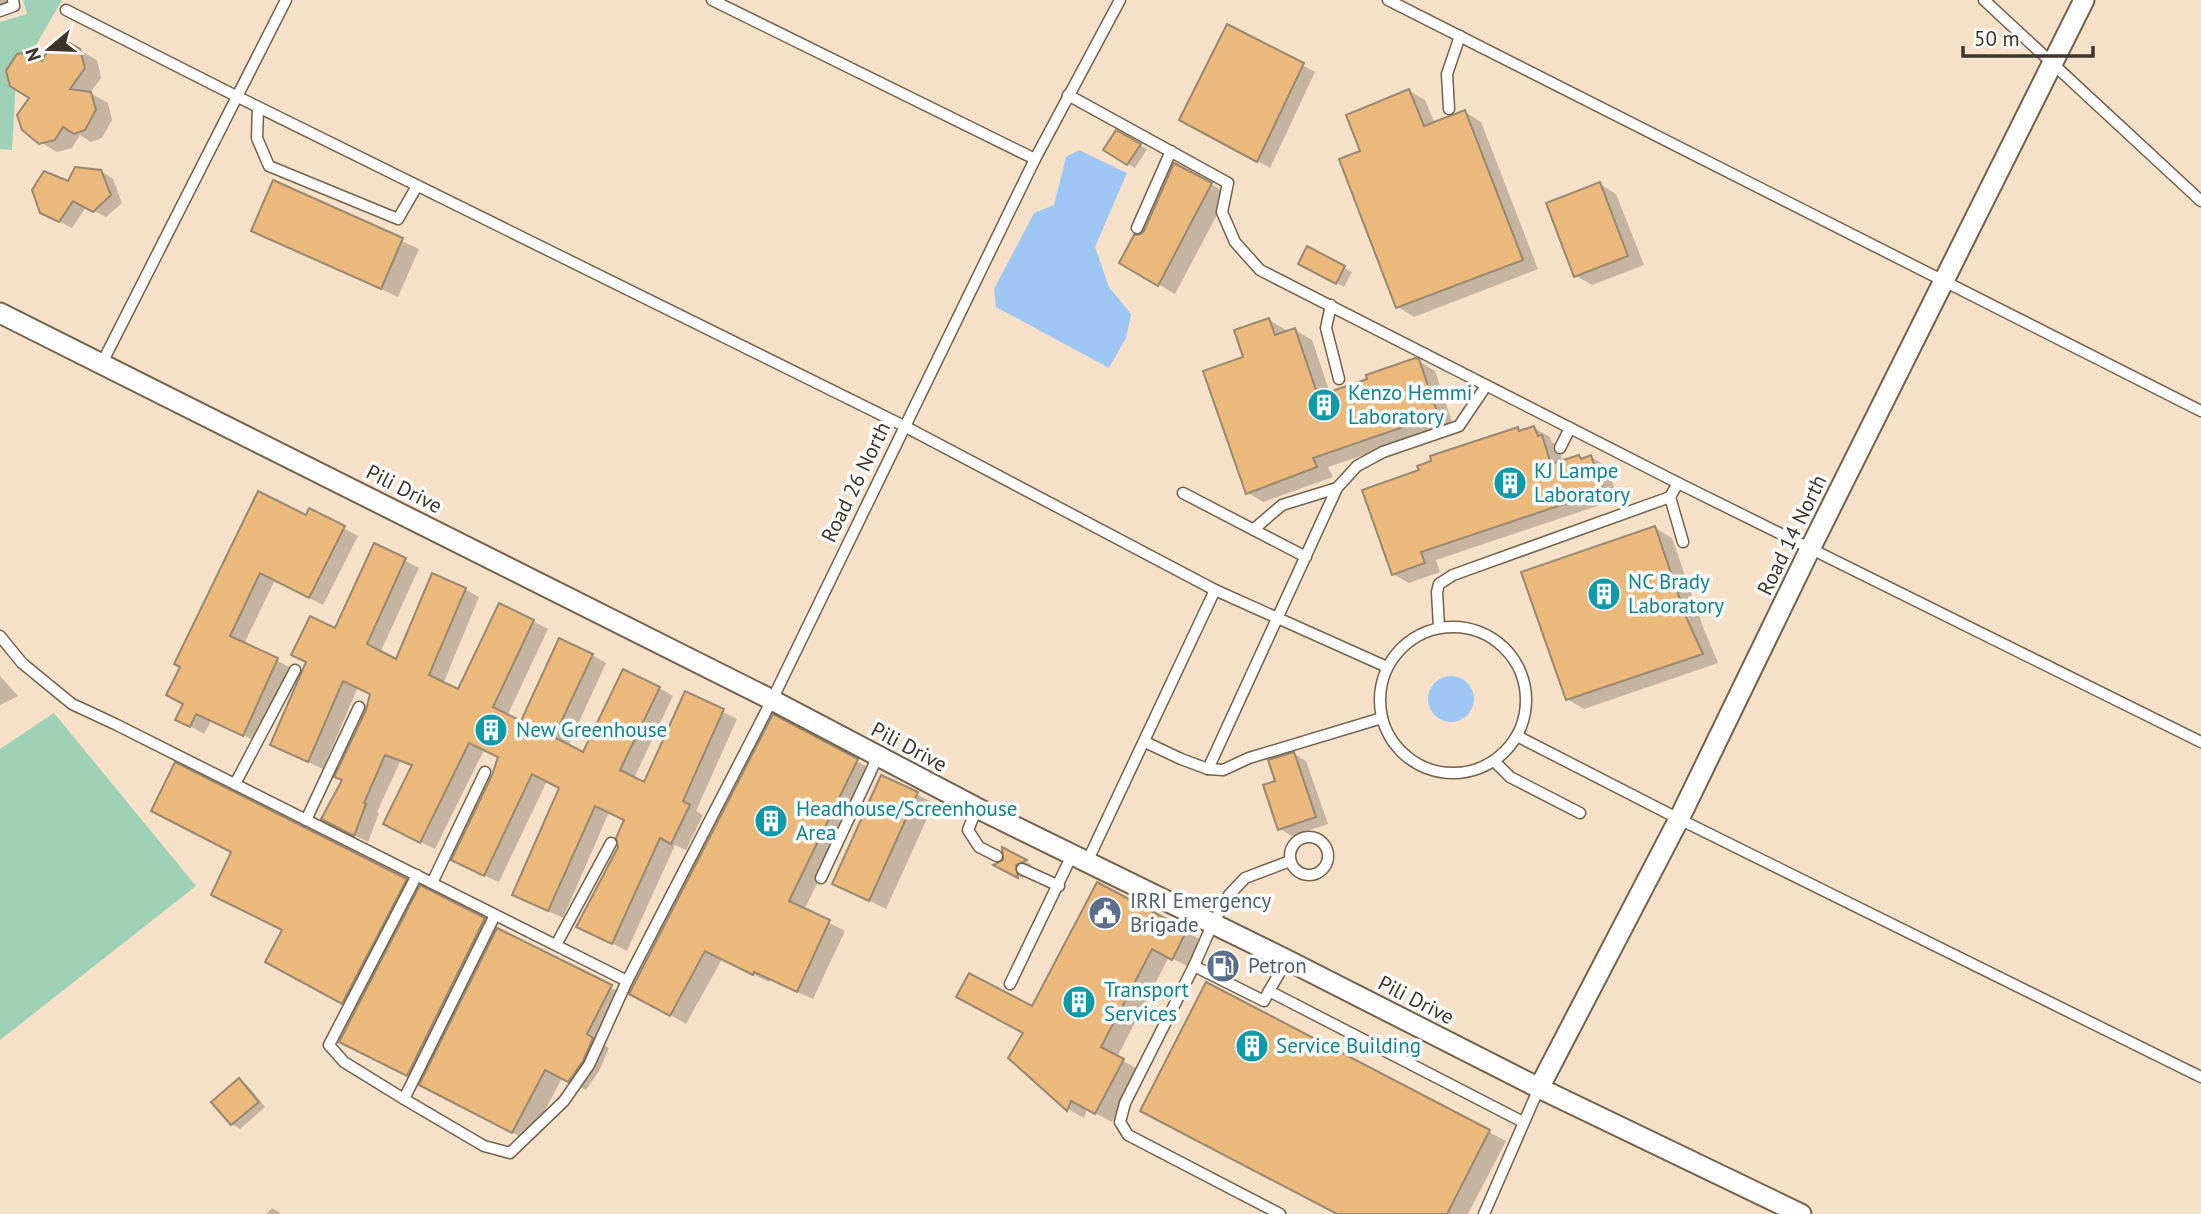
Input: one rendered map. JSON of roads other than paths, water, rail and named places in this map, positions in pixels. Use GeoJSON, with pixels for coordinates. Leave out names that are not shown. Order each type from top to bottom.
{"type":"FeatureCollection","features":[{"type":"Feature","properties":{"kind":"street","name":"Road 14 North"},"geometry":{"type":"LineString","coordinates":[[1539,1088],[1679,819],[1810,549],[2084,0]]}},
{"type":"Feature","properties":{"kind":"street","name":"Pili Drive"},"geometry":{"type":"LineString","coordinates":[[0,313],[772,700],[977,808],[1287,960],[1539,1088],[1801,1214]]}},
{"type":"Feature","properties":{"kind":"lane"},"geometry":{"type":"LineString","coordinates":[[0,11],[15,6],[13,0]]}},
{"type":"Feature","properties":{"kind":"lane"},"geometry":{"type":"LineString","coordinates":[[102,363],[286,0]]}},
{"type":"Feature","properties":{"kind":"lane"},"geometry":{"type":"LineString","coordinates":[[712,0],[1035,159]]}},
{"type":"Feature","properties":{"kind":"lane","name":"Road 26 North"},"geometry":{"type":"LineString","coordinates":[[404,1099],[484,1146],[510,1153],[564,1101],[589,1065],[627,981],[772,700],[1035,159],[1120,0]]}},
{"type":"Feature","properties":{"kind":"lane"},"geometry":{"type":"LineString","coordinates":[[1388,0],[2201,411]]}},
{"type":"Feature","properties":{"kind":"lane"},"geometry":{"type":"LineString","coordinates":[[1984,0],[2201,201]]}},
{"type":"Feature","properties":{"kind":"lane"},"geometry":{"type":"LineString","coordinates":[[66,10],[904,426],[1215,590],[1387,667]]}},
{"type":"Feature","properties":{"kind":"lane"},"geometry":{"type":"LineString","coordinates":[[1449,109],[1447,74],[1460,36]]}},
{"type":"Feature","properties":{"kind":"lane"},"geometry":{"type":"LineString","coordinates":[[1068,95],[1228,183],[1222,212],[1234,242],[1260,270],[1678,484],[2201,742]]}},
{"type":"Feature","properties":{"kind":"lane"},"geometry":{"type":"LineString","coordinates":[[258,107],[257,138],[268,166],[398,219],[417,186]]}},
{"type":"Feature","properties":{"kind":"lane"},"geometry":{"type":"LineString","coordinates":[[1137,228],[1171,151]]}},
{"type":"Feature","properties":{"kind":"lane"},"geometry":{"type":"LineString","coordinates":[[1331,305],[1326,328],[1339,379]]}},
{"type":"Feature","properties":{"kind":"lane"},"geometry":{"type":"LineString","coordinates":[[1208,769],[1276,617],[1338,488],[1357,466],[1383,452],[1459,426],[1486,386]]}},
{"type":"Feature","properties":{"kind":"lane"},"geometry":{"type":"LineString","coordinates":[[1560,448],[1570,428]]}},
{"type":"Feature","properties":{"kind":"lane"},"geometry":{"type":"LineString","coordinates":[[1439,627],[1439,584],[1453,575],[1670,497],[1678,484]]}},
{"type":"Feature","properties":{"kind":"lane"},"geometry":{"type":"LineString","coordinates":[[1254,529],[1282,505],[1338,488]]}},
{"type":"Feature","properties":{"kind":"lane"},"geometry":{"type":"LineString","coordinates":[[1183,493],[1306,557]]}},
{"type":"Feature","properties":{"kind":"lane"},"geometry":{"type":"LineString","coordinates":[[1670,497],[1683,542]]}},
{"type":"Feature","properties":{"kind":"lane"},"geometry":{"type":"LineString","coordinates":[[1010,984],[1059,886],[1080,859],[1144,742],[1215,590]]}},
{"type":"Feature","properties":{"kind":"lane"},"geometry":{"type":"LineString","coordinates":[[1439,627],[1463,627],[1486,634],[1505,648],[1519,667],[1526,690],[1525,714],[1517,736],[1507,750],[1494,761],[1473,771],[1450,773],[1427,768],[1407,757],[1391,739],[1382,718],[1381,684],[1387,667],[1400,649],[1418,635],[1439,627]]}},
{"type":"Feature","properties":{"kind":"lane"},"geometry":{"type":"LineString","coordinates":[[0,636],[22,663],[72,704],[627,981]]}},
{"type":"Feature","properties":{"kind":"lane"},"geometry":{"type":"LineString","coordinates":[[235,784],[295,670]]}},
{"type":"Feature","properties":{"kind":"lane"},"geometry":{"type":"LineString","coordinates":[[306,820],[359,707]]}},
{"type":"Feature","properties":{"kind":"lane"},"geometry":{"type":"LineString","coordinates":[[1144,742],[1208,769],[1223,770],[1249,758],[1382,718]]}},
{"type":"Feature","properties":{"kind":"lane"},"geometry":{"type":"LineString","coordinates":[[1517,736],[2201,1077]]}},
{"type":"Feature","properties":{"kind":"lane"},"geometry":{"type":"LineString","coordinates":[[821,878],[878,756]]}},
{"type":"Feature","properties":{"kind":"lane"},"geometry":{"type":"LineString","coordinates":[[1494,761],[1510,777],[1580,814]]}},
{"type":"Feature","properties":{"kind":"lane"},"geometry":{"type":"LineString","coordinates":[[432,883],[485,772]]}},
{"type":"Feature","properties":{"kind":"lane"},"geometry":{"type":"LineString","coordinates":[[977,808],[968,830],[979,847],[997,856]]}},
{"type":"Feature","properties":{"kind":"lane"},"geometry":{"type":"LineString","coordinates":[[1307,836],[1320,839],[1328,849],[1328,862],[1321,872],[1315,874],[1297,871],[1290,861],[1291,848],[1295,842],[1307,836]]}},
{"type":"Feature","properties":{"kind":"lane"},"geometry":{"type":"LineString","coordinates":[[556,945],[611,843]]}},
{"type":"Feature","properties":{"kind":"lane"},"geometry":{"type":"LineString","coordinates":[[1280,1214],[1128,1135],[1120,1122],[1125,1103],[1228,895],[1245,878],[1290,861]]}},
{"type":"Feature","properties":{"kind":"lane"},"geometry":{"type":"LineString","coordinates":[[1022,869],[1059,886]]}},
{"type":"Feature","properties":{"kind":"lane"},"geometry":{"type":"LineString","coordinates":[[417,875],[329,1045],[344,1062],[404,1099],[495,915]]}},
{"type":"Feature","properties":{"kind":"lane"},"geometry":{"type":"LineString","coordinates":[[1195,966],[1264,1001],[1287,960]]}},
{"type":"Feature","properties":{"kind":"lane"},"geometry":{"type":"LineString","coordinates":[[1269,991],[1523,1122]]}},
{"type":"Feature","properties":{"kind":"lane"},"geometry":{"type":"LineString","coordinates":[[1484,1214],[1539,1088]]}},
{"type":"Feature","properties":{"kind":"water"},"geometry":{"type":"Polygon","coordinates":[[[1079,150],[1127,173],[1095,247],[1109,287],[1131,314],[1126,338],[1109,368],[996,307],[994,289],[1034,213],[1054,205],[1066,157],[1079,150]]]}},
{"type":"Feature","properties":{"kind":"water"},"geometry":{"type":"Polygon","coordinates":[[[1451,676],[1467,683],[1474,699],[1467,715],[1451,722],[1435,715],[1428,699],[1435,683],[1451,676]]]}},
{"type":"Feature","properties":{"kind":"place","name":"Kenzo Hemmi Laboratory"},"geometry":{"type":"Point","coordinates":[1324,405]}},
{"type":"Feature","properties":{"kind":"place","name":"KJ Lampe Laboratory"},"geometry":{"type":"Point","coordinates":[1510,483]}},
{"type":"Feature","properties":{"kind":"place","name":"NC Brady Laboratory"},"geometry":{"type":"Point","coordinates":[1604,594]}},
{"type":"Feature","properties":{"kind":"place","name":"New Greenhouse"},"geometry":{"type":"Point","coordinates":[491,730]}},
{"type":"Feature","properties":{"kind":"place","name":"Headhouse/Screenhouse Area"},"geometry":{"type":"Point","coordinates":[771,821]}},
{"type":"Feature","properties":{"kind":"place","name":"IRRI Emergency Brigade"},"geometry":{"type":"Point","coordinates":[1105,913]}},
{"type":"Feature","properties":{"kind":"place","name":"Petron"},"geometry":{"type":"Point","coordinates":[1223,966]}},
{"type":"Feature","properties":{"kind":"place","name":"Transport Services"},"geometry":{"type":"Point","coordinates":[1079,1002]}},
{"type":"Feature","properties":{"kind":"place","name":"Service Building"},"geometry":{"type":"Point","coordinates":[1252,1046]}}]}
